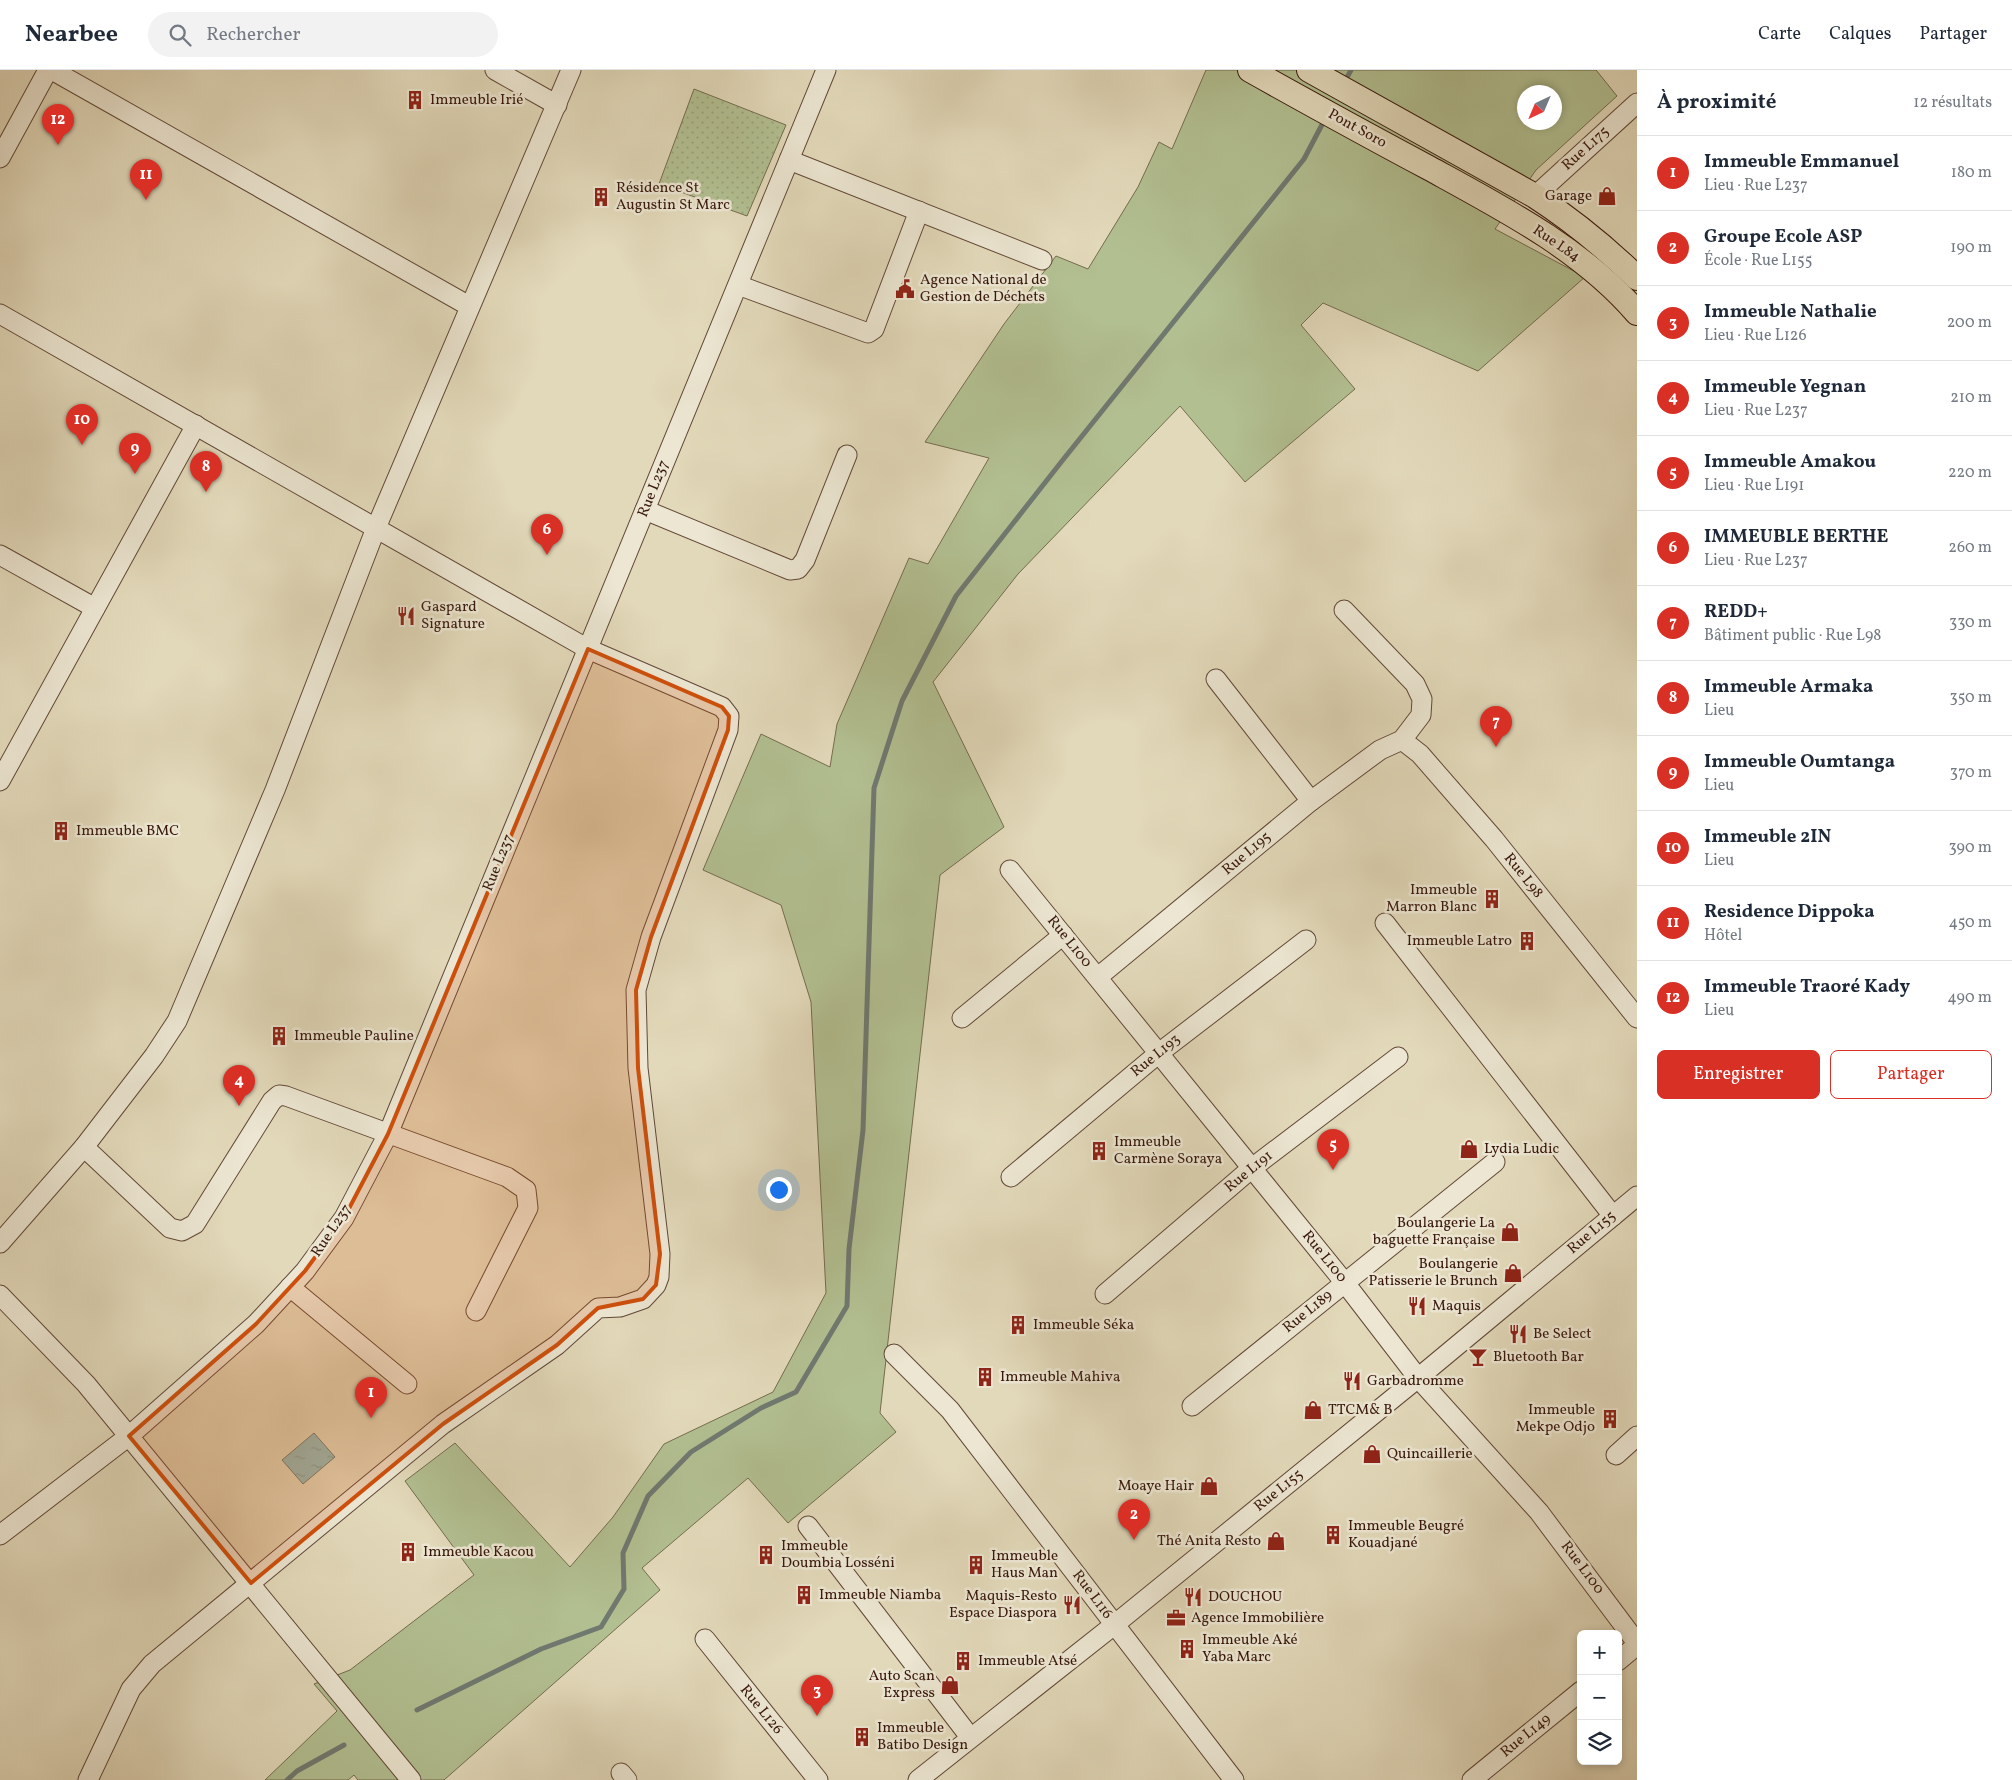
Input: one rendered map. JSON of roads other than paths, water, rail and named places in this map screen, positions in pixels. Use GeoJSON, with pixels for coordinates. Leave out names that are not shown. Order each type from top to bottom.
{"type":"FeatureCollection","features":[{"type":"Feature","properties":{"kind":"main road","name":"Pont Soro"},"geometry":{"type":"LineString","coordinates":[[1250,70],[1465,188]]}},
{"type":"Feature","properties":{"kind":"main road","name":"Pont Soro"},"geometry":{"type":"LineString","coordinates":[[1309,70],[1476,164]]}},
{"type":"Feature","properties":{"kind":"main road","name":"Rue L84"},"geometry":{"type":"LineString","coordinates":[[1476,164],[1535,196],[1564,215],[1609,250],[1637,278]]}},
{"type":"Feature","properties":{"kind":"main road","name":"Rue L84"},"geometry":{"type":"LineString","coordinates":[[1465,188],[1559,244],[1588,266],[1637,313]]}},
{"type":"Feature","properties":{"kind":"street"},"geometry":{"type":"LineString","coordinates":[[0,158],[50,70],[469,306]]}},
{"type":"Feature","properties":{"kind":"street"},"geometry":{"type":"LineString","coordinates":[[495,70],[558,105]]}},
{"type":"Feature","properties":{"kind":"street"},"geometry":{"type":"LineString","coordinates":[[0,1243],[84,1147],[154,1056],[177,1021],[275,790],[376,528],[469,306],[558,105],[571,70]]}},
{"type":"Feature","properties":{"kind":"street","name":"Rue L237"},"geometry":{"type":"LineString","coordinates":[[0,1535],[129,1436],[256,1324],[304,1271],[344,1218],[388,1134],[826,70]]}},
{"type":"Feature","properties":{"kind":"street","name":"Rue L175"},"geometry":{"type":"LineString","coordinates":[[1535,196],[1637,103]]}},
{"type":"Feature","properties":{"kind":"street"},"geometry":{"type":"LineString","coordinates":[[789,160],[1042,260]]}},
{"type":"Feature","properties":{"kind":"street"},"geometry":{"type":"LineString","coordinates":[[738,284],[868,333],[874,329],[920,212]]}},
{"type":"Feature","properties":{"kind":"street"},"geometry":{"type":"LineString","coordinates":[[0,314],[588,649],[722,707],[729,716],[728,730],[651,938],[636,990],[638,1068],[660,1254],[659,1277],[656,1285],[643,1299],[620,1307],[598,1308],[557,1345],[443,1424],[152,1664],[131,1689],[88,1780]]}},
{"type":"Feature","properties":{"kind":"street"},"geometry":{"type":"LineString","coordinates":[[1,776],[196,425]]}},
{"type":"Feature","properties":{"kind":"street"},"geometry":{"type":"LineString","coordinates":[[645,510],[790,570],[798,569],[805,560],[847,455]]}},
{"type":"Feature","properties":{"kind":"street"},"geometry":{"type":"LineString","coordinates":[[0,555],[95,608]]}},
{"type":"Feature","properties":{"kind":"street"},"geometry":{"type":"LineString","coordinates":[[1344,610],[1415,684],[1422,699],[1421,715],[1402,740]]}},
{"type":"Feature","properties":{"kind":"street"},"geometry":{"type":"LineString","coordinates":[[1216,679],[1311,801]]}},
{"type":"Feature","properties":{"kind":"street","name":"Rue L195"},"geometry":{"type":"LineString","coordinates":[[1098,977],[1311,801],[1380,750],[1402,740]]}},
{"type":"Feature","properties":{"kind":"street","name":"Rue L98"},"geometry":{"type":"LineString","coordinates":[[1402,740],[1420,754],[1494,840],[1637,1018]]}},
{"type":"Feature","properties":{"kind":"street","name":"Rue L100"},"geometry":{"type":"LineString","coordinates":[[1010,870],[1345,1282],[1418,1378],[1539,1512],[1637,1644]]}},
{"type":"Feature","properties":{"kind":"street"},"geometry":{"type":"LineString","coordinates":[[1385,923],[1612,1216]]}},
{"type":"Feature","properties":{"kind":"street"},"geometry":{"type":"LineString","coordinates":[[962,1018],[1063,935]]}},
{"type":"Feature","properties":{"kind":"street","name":"Rue L193"},"geometry":{"type":"LineString","coordinates":[[1011,1177],[1159,1053],[1306,940]]}},
{"type":"Feature","properties":{"kind":"street","name":"Rue L191"},"geometry":{"type":"LineString","coordinates":[[1105,1294],[1252,1168],[1398,1057]]}},
{"type":"Feature","properties":{"kind":"street"},"geometry":{"type":"LineString","coordinates":[[84,1147],[170,1228],[182,1231],[195,1224],[272,1102],[279,1095],[507,1177],[526,1190],[528,1208],[476,1311]]}},
{"type":"Feature","properties":{"kind":"street","name":"Rue L189"},"geometry":{"type":"LineString","coordinates":[[1192,1406],[1494,1162]]}},
{"type":"Feature","properties":{"kind":"street","name":"Rue L155"},"geometry":{"type":"LineString","coordinates":[[918,1780],[1114,1625],[1418,1378],[1637,1196]]}},
{"type":"Feature","properties":{"kind":"street"},"geometry":{"type":"LineString","coordinates":[[290,1287],[407,1384]]}},
{"type":"Feature","properties":{"kind":"street"},"geometry":{"type":"LineString","coordinates":[[0,1295],[86,1384],[411,1780]]}},
{"type":"Feature","properties":{"kind":"street","name":"Rue L116"},"geometry":{"type":"LineString","coordinates":[[894,1354],[950,1410],[1114,1625],[1226,1777]]}},
{"type":"Feature","properties":{"kind":"street"},"geometry":{"type":"LineString","coordinates":[[1616,1455],[1637,1436]]}},
{"type":"Feature","properties":{"kind":"street"},"geometry":{"type":"LineString","coordinates":[[808,1526],[970,1737]]}},
{"type":"Feature","properties":{"kind":"street","name":"Rue L126"},"geometry":{"type":"LineString","coordinates":[[704,1639],[818,1780]]}},
{"type":"Feature","properties":{"kind":"street"},"geometry":{"type":"LineString","coordinates":[[1622,1657],[1637,1644]]}},
{"type":"Feature","properties":{"kind":"street","name":"Rue L149"},"geometry":{"type":"LineString","coordinates":[[1472,1780],[1577,1694]]}},
{"type":"Feature","properties":{"kind":"water"},"geometry":{"type":"Polygon","coordinates":[[[314,1433],[335,1457],[303,1484],[282,1460],[314,1433]]]}},
{"type":"Feature","properties":{"kind":"waterway"},"geometry":{"type":"LineString","coordinates":[[1344,83],[1351,70]]}},
{"type":"Feature","properties":{"kind":"waterway"},"geometry":{"type":"LineString","coordinates":[[417,1710],[541,1649],[601,1627],[624,1589],[623,1553],[648,1496],[691,1452],[761,1408],[796,1392],[847,1306],[849,1249],[863,1130],[874,788],[902,701],[956,596],[1304,159],[1325,119]]}},
{"type":"Feature","properties":{"kind":"waterway"},"geometry":{"type":"LineString","coordinates":[[287,1780],[297,1771],[344,1745]]}},
{"type":"Feature","properties":{"kind":"place","name":"Immeuble Irié"},"geometry":{"type":"Point","coordinates":[415,100]}},
{"type":"Feature","properties":{"kind":"place","name":"Immeuble Traoré Kady"},"geometry":{"type":"Point","coordinates":[58,145]}},
{"type":"Feature","properties":{"kind":"place","name":"Garage"},"geometry":{"type":"Point","coordinates":[1607,196]}},
{"type":"Feature","properties":{"kind":"place","name":"Résidence St Augustin St Marc"},"geometry":{"type":"Point","coordinates":[601,197]}},
{"type":"Feature","properties":{"kind":"place","name":"Residence Dippoka"},"geometry":{"type":"Point","coordinates":[146,200]}},
{"type":"Feature","properties":{"kind":"place","name":"Agence National de Gestion de Déchets"},"geometry":{"type":"Point","coordinates":[905,289]}},
{"type":"Feature","properties":{"kind":"place","name":"Immeuble 2IN"},"geometry":{"type":"Point","coordinates":[82,445]}},
{"type":"Feature","properties":{"kind":"place","name":"Immeuble Oumtanga"},"geometry":{"type":"Point","coordinates":[135,474]}},
{"type":"Feature","properties":{"kind":"place","name":"Immeuble Armaka"},"geometry":{"type":"Point","coordinates":[206,492]}},
{"type":"Feature","properties":{"kind":"place","name":"IMMEUBLE BERTHE"},"geometry":{"type":"Point","coordinates":[547,555]}},
{"type":"Feature","properties":{"kind":"place","name":"Gaspard Signature"},"geometry":{"type":"Point","coordinates":[406,616]}},
{"type":"Feature","properties":{"kind":"place","name":"REDD+"},"geometry":{"type":"Point","coordinates":[1496,747]}},
{"type":"Feature","properties":{"kind":"place","name":"Immeuble BMC"},"geometry":{"type":"Point","coordinates":[61,831]}},
{"type":"Feature","properties":{"kind":"place","name":"Immeuble Marron Blanc"},"geometry":{"type":"Point","coordinates":[1492,899]}},
{"type":"Feature","properties":{"kind":"place","name":"Immeuble Latro"},"geometry":{"type":"Point","coordinates":[1527,941]}},
{"type":"Feature","properties":{"kind":"place","name":"Immeuble Pauline"},"geometry":{"type":"Point","coordinates":[279,1036]}},
{"type":"Feature","properties":{"kind":"place","name":"Immeuble Yegnan"},"geometry":{"type":"Point","coordinates":[239,1106]}},
{"type":"Feature","properties":{"kind":"place","name":"Lydia Ludic"},"geometry":{"type":"Point","coordinates":[1469,1149]}},
{"type":"Feature","properties":{"kind":"place","name":"Immeuble Carmène Soraya"},"geometry":{"type":"Point","coordinates":[1099,1151]}},
{"type":"Feature","properties":{"kind":"place","name":"Immeuble Amakou"},"geometry":{"type":"Point","coordinates":[1333,1170]}},
{"type":"Feature","properties":{"kind":"place","name":"Boulangerie La baguette Française"},"geometry":{"type":"Point","coordinates":[1510,1232]}},
{"type":"Feature","properties":{"kind":"place","name":"Boulangerie Patisserie le Brunch"},"geometry":{"type":"Point","coordinates":[1513,1273]}},
{"type":"Feature","properties":{"kind":"place","name":"Maquis"},"geometry":{"type":"Point","coordinates":[1417,1306]}},
{"type":"Feature","properties":{"kind":"place","name":"Immeuble Séka"},"geometry":{"type":"Point","coordinates":[1018,1325]}},
{"type":"Feature","properties":{"kind":"place","name":"Be Select"},"geometry":{"type":"Point","coordinates":[1518,1334]}},
{"type":"Feature","properties":{"kind":"place","name":"Bluetooth Bar"},"geometry":{"type":"Point","coordinates":[1478,1357]}},
{"type":"Feature","properties":{"kind":"place","name":"Immeuble Mahiva"},"geometry":{"type":"Point","coordinates":[985,1377]}},
{"type":"Feature","properties":{"kind":"place","name":"Garbadromme"},"geometry":{"type":"Point","coordinates":[1352,1381]}},
{"type":"Feature","properties":{"kind":"place","name":"TTCM& B"},"geometry":{"type":"Point","coordinates":[1313,1410]}},
{"type":"Feature","properties":{"kind":"place","name":"Immeuble Emmanuel"},"geometry":{"type":"Point","coordinates":[371,1418]}},
{"type":"Feature","properties":{"kind":"place","name":"Immeuble Mekpe Odjo"},"geometry":{"type":"Point","coordinates":[1610,1419]}},
{"type":"Feature","properties":{"kind":"place","name":"Quincaillerie"},"geometry":{"type":"Point","coordinates":[1372,1454]}},
{"type":"Feature","properties":{"kind":"place","name":"Moaye Hair"},"geometry":{"type":"Point","coordinates":[1209,1486]}},
{"type":"Feature","properties":{"kind":"place","name":"Immeuble Beugré Kouadjané"},"geometry":{"type":"Point","coordinates":[1333,1535]}},
{"type":"Feature","properties":{"kind":"place","name":"Groupe Ecole ASP"},"geometry":{"type":"Point","coordinates":[1134,1540]}},
{"type":"Feature","properties":{"kind":"place","name":"Thé Anita Resto"},"geometry":{"type":"Point","coordinates":[1276,1541]}},
{"type":"Feature","properties":{"kind":"place","name":"Immeuble Kacou"},"geometry":{"type":"Point","coordinates":[408,1552]}},
{"type":"Feature","properties":{"kind":"place","name":"Immeuble Doumbia Losséni"},"geometry":{"type":"Point","coordinates":[766,1555]}},
{"type":"Feature","properties":{"kind":"place","name":"Immeuble Haus Man"},"geometry":{"type":"Point","coordinates":[976,1565]}},
{"type":"Feature","properties":{"kind":"place","name":"Immeuble Niamba"},"geometry":{"type":"Point","coordinates":[804,1595]}},
{"type":"Feature","properties":{"kind":"place","name":"DOUCHOU"},"geometry":{"type":"Point","coordinates":[1193,1597]}},
{"type":"Feature","properties":{"kind":"place","name":"Maquis-Resto Espace Diaspora"},"geometry":{"type":"Point","coordinates":[1072,1605]}},
{"type":"Feature","properties":{"kind":"place","name":"Agence Immobilière"},"geometry":{"type":"Point","coordinates":[1176,1618]}},
{"type":"Feature","properties":{"kind":"place","name":"Immeuble Aké Yaba Marc"},"geometry":{"type":"Point","coordinates":[1187,1649]}},
{"type":"Feature","properties":{"kind":"place","name":"Immeuble Atsé"},"geometry":{"type":"Point","coordinates":[963,1661]}},
{"type":"Feature","properties":{"kind":"place","name":"Auto Scan Express"},"geometry":{"type":"Point","coordinates":[950,1685]}},
{"type":"Feature","properties":{"kind":"place","name":"Immeuble Nathalie"},"geometry":{"type":"Point","coordinates":[817,1716]}},
{"type":"Feature","properties":{"kind":"place","name":"Immeuble Batibo Design"},"geometry":{"type":"Point","coordinates":[862,1737]}}]}
